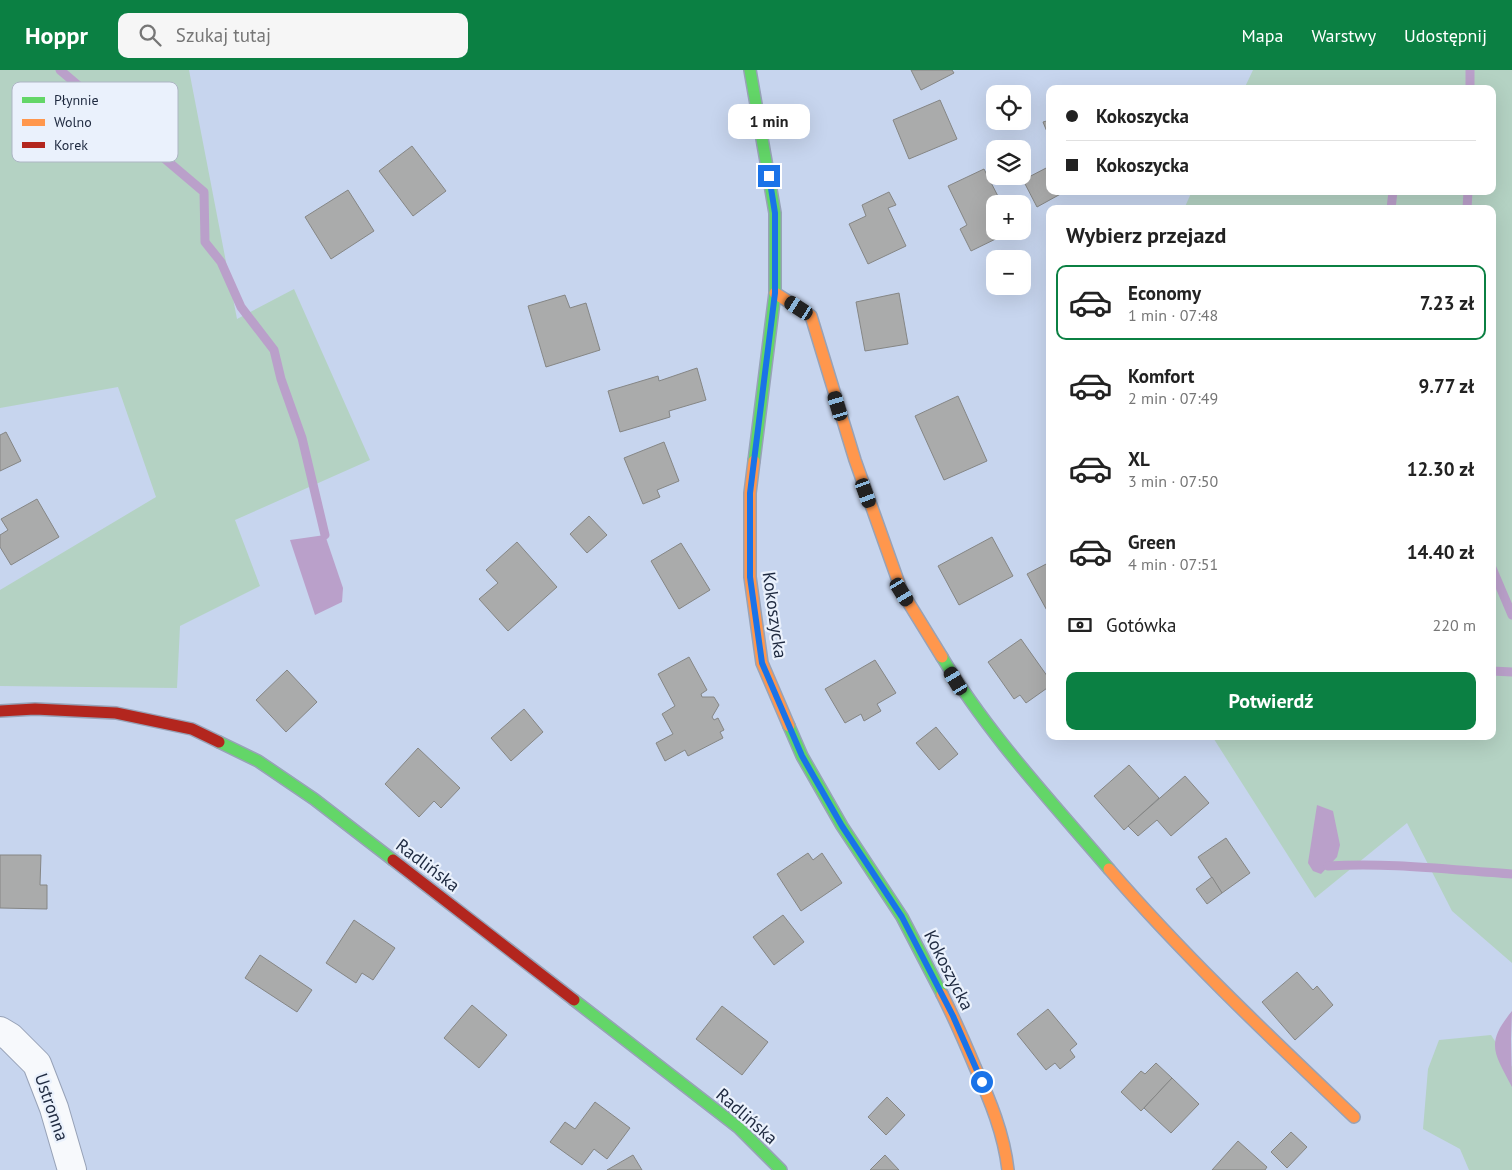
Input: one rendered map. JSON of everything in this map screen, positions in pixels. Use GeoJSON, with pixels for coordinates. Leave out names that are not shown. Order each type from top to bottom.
{"type":"FeatureCollection","features":[{"type":"Feature","properties":{"kind":"street","name":"Kokoszycka"},"geometry":{"type":"LineString","coordinates":[[750,70],[775,213],[775,293],[750,493],[750,577],[762,663],[802,756],[842,826],[902,917],[953,1016],[989,1099],[1006,1150],[1008,1170]]}},
{"type":"Feature","properties":{"kind":"street"},"geometry":{"type":"LineString","coordinates":[[775,293],[811,316],[855,460],[902,592],[956,681],[1003,745],[1142,907],[1218,987],[1354,1117]]}},
{"type":"Feature","properties":{"kind":"street","name":"Radlińska"},"geometry":{"type":"LineString","coordinates":[[0,711],[35,709],[116,713],[192,729],[258,761],[337,818],[731,1122],[781,1170]]}},
{"type":"Feature","properties":{"kind":"street","name":"Ustronna"},"geometry":{"type":"LineString","coordinates":[[0,1031],[10,1037],[37,1064],[54,1108],[72,1170]]}},
{"type":"Feature","properties":{"kind":"green space"},"geometry":{"type":"Polygon","coordinates":[[[0,70],[189,70],[237,319],[294,289],[370,460],[235,520],[260,586],[180,626],[177,688],[0,686],[0,590],[156,497],[118,387],[0,408],[0,70]]]}},
{"type":"Feature","properties":{"kind":"green space"},"geometry":{"type":"Polygon","coordinates":[[[1253,70],[1512,70],[1512,963],[1452,911],[1407,823],[1315,898],[1215,740],[1496,740],[1496,205],[1186,205],[1190,195],[1496,195],[1496,85],[1246,85],[1253,70]]]}},
{"type":"Feature","properties":{"kind":"green space"},"geometry":{"type":"Polygon","coordinates":[[[1491,1035],[1512,1067],[1512,1170],[1469,1170],[1460,1149],[1423,1129],[1428,1069],[1439,1040],[1491,1035]]]}},
{"type":"Feature","properties":{"kind":"shaded area"},"geometry":{"type":"Polygon","coordinates":[[[325,535],[343,588],[342,602],[315,615],[290,540],[325,535]]]}},
{"type":"Feature","properties":{"kind":"shaded area"},"geometry":{"type":"Polygon","coordinates":[[[1317,805],[1333,811],[1340,845],[1337,857],[1321,874],[1313,871],[1308,863],[1317,805]]]}},
{"type":"Feature","properties":{"kind":"shaded area"},"geometry":{"type":"Polygon","coordinates":[[[1512,1011],[1512,1087],[1497,1056],[1495,1040],[1512,1011]]]}},
{"type":"Feature","properties":{"kind":"building"},"geometry":{"type":"Polygon","coordinates":[[[911,70],[952,70],[954,73],[921,90],[911,70]]]}},
{"type":"Feature","properties":{"kind":"building"},"geometry":{"type":"Polygon","coordinates":[[[940,100],[957,139],[909,159],[893,120],[940,100]]]}},
{"type":"Feature","properties":{"kind":"building"},"geometry":{"type":"Polygon","coordinates":[[[412,146],[446,191],[413,216],[379,171],[412,146]]]}},
{"type":"Feature","properties":{"kind":"building"},"geometry":{"type":"Polygon","coordinates":[[[1046,168],[1046,195],[1059,195],[1037,207],[1026,185],[1031,185],[1031,176],[1046,168]]]}},
{"type":"Feature","properties":{"kind":"building"},"geometry":{"type":"Polygon","coordinates":[[[984,169],[986,173],[986,185],[992,185],[997,195],[986,195],[986,240],[994,240],[971,251],[960,229],[967,225],[948,186],[984,169]]]}},
{"type":"Feature","properties":{"kind":"building"},"geometry":{"type":"Polygon","coordinates":[[[348,190],[374,231],[331,259],[305,217],[348,190]]]}},
{"type":"Feature","properties":{"kind":"building"},"geometry":{"type":"Polygon","coordinates":[[[889,192],[896,205],[888,208],[906,246],[868,264],[849,224],[866,216],[862,205],[889,192]]]}},
{"type":"Feature","properties":{"kind":"building"},"geometry":{"type":"Polygon","coordinates":[[[899,293],[908,344],[865,351],[856,302],[899,293]]]}},
{"type":"Feature","properties":{"kind":"building"},"geometry":{"type":"Polygon","coordinates":[[[565,295],[570,308],[586,303],[600,350],[546,367],[528,306],[565,295]]]}},
{"type":"Feature","properties":{"kind":"building"},"geometry":{"type":"Polygon","coordinates":[[[697,368],[706,400],[669,411],[670,417],[620,432],[608,391],[658,376],[659,381],[697,368]]]}},
{"type":"Feature","properties":{"kind":"building"},"geometry":{"type":"Polygon","coordinates":[[[958,396],[987,461],[944,480],[915,416],[958,396]]]}},
{"type":"Feature","properties":{"kind":"building"},"geometry":{"type":"Polygon","coordinates":[[[6,432],[21,461],[0,471],[0,435],[6,432]]]}},
{"type":"Feature","properties":{"kind":"building"},"geometry":{"type":"Polygon","coordinates":[[[664,442],[679,481],[657,490],[660,497],[643,504],[624,458],[664,442]]]}},
{"type":"Feature","properties":{"kind":"building"},"geometry":{"type":"Polygon","coordinates":[[[37,499],[59,537],[11,565],[0,547],[0,535],[8,530],[1,519],[37,499]]]}},
{"type":"Feature","properties":{"kind":"building"},"geometry":{"type":"Polygon","coordinates":[[[589,516],[607,535],[587,553],[570,534],[589,516]]]}},
{"type":"Feature","properties":{"kind":"building"},"geometry":{"type":"Polygon","coordinates":[[[992,537],[1013,576],[959,605],[938,566],[992,537]]]}},
{"type":"Feature","properties":{"kind":"building"},"geometry":{"type":"Polygon","coordinates":[[[517,542],[557,587],[508,631],[479,599],[498,583],[486,570],[517,542]]]}},
{"type":"Feature","properties":{"kind":"building"},"geometry":{"type":"Polygon","coordinates":[[[681,543],[710,590],[679,609],[651,561],[681,543]]]}},
{"type":"Feature","properties":{"kind":"building"},"geometry":{"type":"Polygon","coordinates":[[[1046,564],[1046,609],[1027,574],[1046,564]]]}},
{"type":"Feature","properties":{"kind":"building"},"geometry":{"type":"Polygon","coordinates":[[[1021,639],[1046,674],[1046,689],[1026,703],[1020,695],[1014,699],[988,662],[1021,639]]]}},
{"type":"Feature","properties":{"kind":"building"},"geometry":{"type":"Polygon","coordinates":[[[689,657],[707,690],[701,694],[702,697],[714,697],[719,705],[712,717],[714,720],[718,718],[724,730],[720,732],[723,738],[688,756],[685,750],[665,761],[656,743],[673,734],[662,714],[675,706],[658,674],[689,657]]]}},
{"type":"Feature","properties":{"kind":"building"},"geometry":{"type":"Polygon","coordinates":[[[875,660],[896,693],[877,704],[881,711],[864,721],[861,714],[845,723],[825,689],[875,660]]]}},
{"type":"Feature","properties":{"kind":"building"},"geometry":{"type":"Polygon","coordinates":[[[287,670],[317,702],[286,732],[256,700],[287,670]]]}},
{"type":"Feature","properties":{"kind":"building"},"geometry":{"type":"Polygon","coordinates":[[[524,709],[543,732],[511,761],[491,738],[524,709]]]}},
{"type":"Feature","properties":{"kind":"building"},"geometry":{"type":"Polygon","coordinates":[[[936,727],[958,754],[939,770],[916,743],[936,727]]]}},
{"type":"Feature","properties":{"kind":"building"},"geometry":{"type":"Polygon","coordinates":[[[418,748],[460,788],[441,808],[434,801],[419,817],[385,784],[418,748]]]}},
{"type":"Feature","properties":{"kind":"building"},"geometry":{"type":"Polygon","coordinates":[[[1129,765],[1159,798],[1124,830],[1094,796],[1129,765]]]}},
{"type":"Feature","properties":{"kind":"building"},"geometry":{"type":"Polygon","coordinates":[[[1185,776],[1209,803],[1171,836],[1157,820],[1138,836],[1128,826],[1185,776]]]}},
{"type":"Feature","properties":{"kind":"building"},"geometry":{"type":"Polygon","coordinates":[[[1226,838],[1250,873],[1222,893],[1198,857],[1226,838]]]}},
{"type":"Feature","properties":{"kind":"building"},"geometry":{"type":"Polygon","coordinates":[[[808,853],[813,860],[822,853],[842,883],[801,911],[777,874],[808,853]]]}},
{"type":"Feature","properties":{"kind":"building"},"geometry":{"type":"Polygon","coordinates":[[[0,855],[41,855],[40,885],[47,885],[47,909],[0,908],[0,855]]]}},
{"type":"Feature","properties":{"kind":"building"},"geometry":{"type":"Polygon","coordinates":[[[1212,877],[1222,893],[1207,904],[1196,889],[1212,877]]]}},
{"type":"Feature","properties":{"kind":"building"},"geometry":{"type":"Polygon","coordinates":[[[783,915],[804,942],[774,965],[753,937],[783,915]]]}},
{"type":"Feature","properties":{"kind":"building"},"geometry":{"type":"Polygon","coordinates":[[[354,920],[395,948],[373,980],[362,973],[356,983],[326,963],[354,920]]]}},
{"type":"Feature","properties":{"kind":"building"},"geometry":{"type":"Polygon","coordinates":[[[260,955],[312,990],[297,1012],[245,978],[260,955]]]}},
{"type":"Feature","properties":{"kind":"building"},"geometry":{"type":"Polygon","coordinates":[[[1297,972],[1313,990],[1317,986],[1333,1005],[1295,1040],[1262,1002],[1297,972]]]}},
{"type":"Feature","properties":{"kind":"building"},"geometry":{"type":"Polygon","coordinates":[[[472,1005],[507,1035],[479,1068],[444,1038],[472,1005]]]}},
{"type":"Feature","properties":{"kind":"building"},"geometry":{"type":"Polygon","coordinates":[[[722,1006],[768,1042],[742,1075],[696,1039],[722,1006]]]}},
{"type":"Feature","properties":{"kind":"building"},"geometry":{"type":"Polygon","coordinates":[[[1048,1009],[1077,1044],[1070,1050],[1075,1057],[1060,1069],[1055,1063],[1046,1070],[1017,1034],[1048,1009]]]}},
{"type":"Feature","properties":{"kind":"building"},"geometry":{"type":"Polygon","coordinates":[[[1156,1063],[1172,1078],[1141,1111],[1121,1092],[1141,1071],[1145,1074],[1156,1063]]]}},
{"type":"Feature","properties":{"kind":"building"},"geometry":{"type":"Polygon","coordinates":[[[1172,1078],[1199,1104],[1171,1133],[1144,1108],[1172,1078]]]}},
{"type":"Feature","properties":{"kind":"building"},"geometry":{"type":"Polygon","coordinates":[[[887,1097],[905,1115],[886,1135],[868,1117],[887,1097]]]}},
{"type":"Feature","properties":{"kind":"building"},"geometry":{"type":"Polygon","coordinates":[[[595,1102],[630,1128],[607,1159],[594,1149],[582,1165],[550,1142],[565,1122],[575,1129],[595,1102]]]}},
{"type":"Feature","properties":{"kind":"building"},"geometry":{"type":"Polygon","coordinates":[[[1291,1132],[1307,1147],[1287,1168],[1271,1152],[1291,1132]]]}},
{"type":"Feature","properties":{"kind":"building"},"geometry":{"type":"Polygon","coordinates":[[[1238,1141],[1267,1167],[1265,1170],[1212,1170],[1238,1141]]]}},
{"type":"Feature","properties":{"kind":"building"},"geometry":{"type":"Polygon","coordinates":[[[633,1155],[642,1170],[607,1170],[633,1155]]]}},
{"type":"Feature","properties":{"kind":"building"},"geometry":{"type":"Polygon","coordinates":[[[885,1155],[899,1170],[870,1170],[885,1155]]]}},
{"type":"Feature","properties":{"kind":"waterway"},"geometry":{"type":"LineString","coordinates":[[60,70],[74,82]]}},
{"type":"Feature","properties":{"kind":"waterway"},"geometry":{"type":"LineString","coordinates":[[1470,70],[1470,85]]}},
{"type":"Feature","properties":{"kind":"waterway"},"geometry":{"type":"LineString","coordinates":[[169,162],[204,192],[205,242],[221,262],[241,307],[274,350],[281,379],[302,438],[325,535]]}},
{"type":"Feature","properties":{"kind":"waterway"},"geometry":{"type":"LineString","coordinates":[[1391,205],[1393,195]]}},
{"type":"Feature","properties":{"kind":"waterway"},"geometry":{"type":"LineString","coordinates":[[1467,205],[1468,195]]}},
{"type":"Feature","properties":{"kind":"waterway"},"geometry":{"type":"LineString","coordinates":[[1496,577],[1512,615]]}},
{"type":"Feature","properties":{"kind":"waterway"},"geometry":{"type":"LineString","coordinates":[[1496,671],[1512,672]]}},
{"type":"Feature","properties":{"kind":"waterway"},"geometry":{"type":"LineString","coordinates":[[1328,866],[1397,866],[1512,874]]}},
{"type":"Feature","properties":{"kind":"traffic: fast"},"geometry":{"type":"LineString","coordinates":[[750,70],[775,213],[775,293],[754,461]]}},
{"type":"Feature","properties":{"kind":"traffic: fast"},"geometry":{"type":"LineString","coordinates":[[942,657],[979,713],[1000,740],[1109,869]]}},
{"type":"Feature","properties":{"kind":"traffic: fast"},"geometry":{"type":"LineString","coordinates":[[789,726],[802,756],[842,826],[902,917],[942,994]]}},
{"type":"Feature","properties":{"kind":"traffic: fast"},"geometry":{"type":"LineString","coordinates":[[219,742],[258,761],[314,799],[393,860]]}},
{"type":"Feature","properties":{"kind":"traffic: fast"},"geometry":{"type":"LineString","coordinates":[[574,1000],[739,1128],[781,1170]]}},
{"type":"Feature","properties":{"kind":"traffic: slow"},"geometry":{"type":"LineString","coordinates":[[775,293],[811,316],[855,460],[902,592],[942,657]]}},
{"type":"Feature","properties":{"kind":"traffic: slow"},"geometry":{"type":"LineString","coordinates":[[754,461],[750,493],[750,577],[762,663],[789,726]]}},
{"type":"Feature","properties":{"kind":"traffic: slow"},"geometry":{"type":"LineString","coordinates":[[1109,869],[1198,965],[1354,1117]]}},
{"type":"Feature","properties":{"kind":"traffic: slow"},"geometry":{"type":"LineString","coordinates":[[942,994],[991,1105],[1000,1130],[1008,1170]]}},
{"type":"Feature","properties":{"kind":"traffic: jam"},"geometry":{"type":"LineString","coordinates":[[0,711],[35,709],[116,713],[192,729],[219,742]]}},
{"type":"Feature","properties":{"kind":"traffic: jam"},"geometry":{"type":"LineString","coordinates":[[393,860],[574,1000]]}},
{"type":"Feature","properties":{"kind":"route"},"geometry":{"type":"LineString","coordinates":[[769,176],[775,213],[775,293],[750,493],[750,577],[762,663],[802,756],[842,826],[902,917],[953,1016],[982,1082]]}}]}
